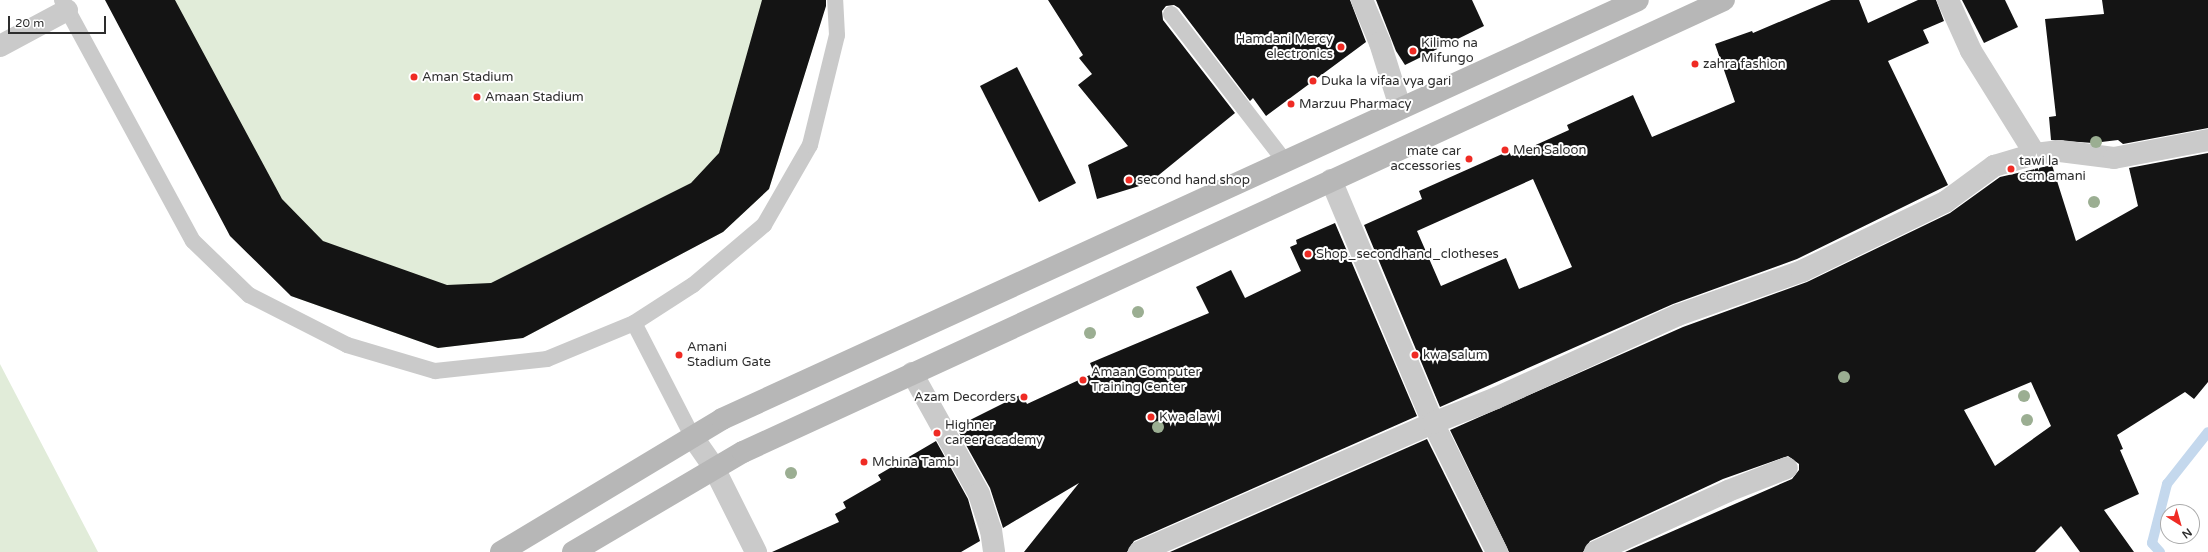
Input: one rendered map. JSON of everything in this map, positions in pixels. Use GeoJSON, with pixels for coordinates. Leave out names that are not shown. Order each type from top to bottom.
{"type":"FeatureCollection","features":[{"type":"Feature","properties":{"kind":"main road"},"geometry":{"type":"LineString","coordinates":[[501,552],[692,436],[829,368],[1638,0]]}},
{"type":"Feature","properties":{"kind":"main road"},"geometry":{"type":"LineString","coordinates":[[573,552],[714,468],[912,373],[1724,0]]}},
{"type":"Feature","properties":{"kind":"street"},"geometry":{"type":"LineString","coordinates":[[1362,0],[1380,43],[1400,107]]}},
{"type":"Feature","properties":{"kind":"street"},"geometry":{"type":"LineString","coordinates":[[1948,0],[1971,51],[2035,154]]}},
{"type":"Feature","properties":{"kind":"street"},"geometry":{"type":"LineString","coordinates":[[0,46],[65,5]]}},
{"type":"Feature","properties":{"kind":"street"},"geometry":{"type":"LineString","coordinates":[[1139,552],[1434,423],[1511,392],[1678,315],[1802,271],[1945,202],[1994,166],[2035,154],[2060,151],[2114,158],[2208,140]]}},
{"type":"Feature","properties":{"kind":"street"},"geometry":{"type":"LineString","coordinates":[[1331,180],[1434,423],[1497,552]]}},
{"type":"Feature","properties":{"kind":"street"},"geometry":{"type":"LineString","coordinates":[[912,373],[979,494],[991,530],[994,552]]}},
{"type":"Feature","properties":{"kind":"street"},"geometry":{"type":"LineString","coordinates":[[692,436],[714,468],[756,552]]}},
{"type":"Feature","properties":{"kind":"street"},"geometry":{"type":"LineString","coordinates":[[1595,552],[1728,491],[1787,468]]}},
{"type":"Feature","properties":{"kind":"lane"},"geometry":{"type":"LineString","coordinates":[[65,5],[193,241],[249,294],[347,345],[436,371],[547,360],[634,323],[694,285],[764,224],[810,145],[837,35],[835,0]]}},
{"type":"Feature","properties":{"kind":"lane"},"geometry":{"type":"LineString","coordinates":[[1171,14],[1284,160]]}},
{"type":"Feature","properties":{"kind":"lane"},"geometry":{"type":"LineString","coordinates":[[634,323],[692,436]]}},
{"type":"Feature","properties":{"kind":"green space","name":"Amaan Stadium"},"geometry":{"type":"Polygon","coordinates":[[[105,0],[826,0],[826,5],[769,189],[723,232],[523,338],[438,348],[291,296],[105,0]]]}},
{"type":"Feature","properties":{"kind":"green space"},"geometry":{"type":"Polygon","coordinates":[[[0,364],[98,552],[0,552],[0,364]]]}},
{"type":"Feature","properties":{"kind":"building"},"geometry":{"type":"Polygon","coordinates":[[[105,0],[175,0],[282,199],[323,241],[447,285],[491,283],[691,183],[719,153],[762,0],[826,0],[826,6],[769,189],[723,232],[523,338],[438,348],[291,296],[230,236],[105,0]]]}},
{"type":"Feature","properties":{"kind":"building"},"geometry":{"type":"Polygon","coordinates":[[[1048,0],[1350,0],[1366,42],[1266,116],[1253,98],[1250,101],[1179,8],[1174,5],[1166,6],[1162,11],[1163,20],[1235,113],[1149,183],[1097,199],[1088,165],[1128,146],[1078,85],[1092,74],[1079,58],[1083,55],[1048,0]]]}},
{"type":"Feature","properties":{"kind":"building"},"geometry":{"type":"Polygon","coordinates":[[[1376,0],[1472,0],[1484,26],[1405,65],[1396,51],[1376,0]]]}},
{"type":"Feature","properties":{"kind":"building"},"geometry":{"type":"Polygon","coordinates":[[[1831,0],[1859,0],[1868,23],[1918,0],[1936,0],[1944,21],[1923,30],[1929,43],[1888,61],[1948,185],[1797,259],[1673,304],[1440,407],[1364,225],[1422,199],[1419,191],[1509,151],[1511,156],[1569,130],[1567,125],[1633,95],[1652,137],[1735,102],[1715,44],[1752,31],[1753,33],[1831,0]],[[1533,179],[1417,231],[1441,286],[1506,258],[1519,289],[1572,267],[1533,179]]]}},
{"type":"Feature","properties":{"kind":"building"},"geometry":{"type":"Polygon","coordinates":[[[1962,0],[2005,0],[2018,27],[1984,43],[1962,0]]]}},
{"type":"Feature","properties":{"kind":"building"},"geometry":{"type":"Polygon","coordinates":[[[2102,0],[2208,0],[2208,128],[2123,144],[2118,140],[2093,143],[2051,140],[2049,117],[2056,116],[2045,19],[2104,14],[2102,0]]]}},
{"type":"Feature","properties":{"kind":"building"},"geometry":{"type":"Polygon","coordinates":[[[1017,67],[1076,183],[1039,202],[980,86],[1017,67]]]}},
{"type":"Feature","properties":{"kind":"building"},"geometry":{"type":"Polygon","coordinates":[[[2208,153],[2208,382],[2194,399],[2185,392],[2117,435],[2123,449],[2120,450],[2139,494],[2104,510],[2134,552],[2080,552],[2061,526],[2035,552],[1625,552],[1792,479],[1799,470],[1799,464],[1788,456],[1723,479],[1590,541],[1583,552],[1509,552],[1450,430],[1683,327],[1807,282],[1950,213],[2000,177],[2052,165],[2076,241],[2138,206],[2129,168],[2208,153]],[[2031,382],[1964,410],[1995,466],[2051,426],[2031,382]]]}},
{"type":"Feature","properties":{"kind":"building"},"geometry":{"type":"Polygon","coordinates":[[[1335,223],[1417,416],[1134,541],[1127,552],[1024,552],[1079,483],[1003,528],[990,488],[956,427],[1022,394],[1027,404],[1094,373],[1090,363],[1209,313],[1196,287],[1231,270],[1245,298],[1301,271],[1290,247],[1297,244],[1296,240],[1335,223]]]}},
{"type":"Feature","properties":{"kind":"building"},"geometry":{"type":"Polygon","coordinates":[[[1427,439],[1483,552],[1170,552],[1427,439]]]}},
{"type":"Feature","properties":{"kind":"building"},"geometry":{"type":"Polygon","coordinates":[[[936,441],[968,499],[980,541],[961,552],[772,552],[839,522],[835,514],[846,508],[843,502],[881,480],[878,475],[936,441]]]}},
{"type":"Feature","properties":{"kind":"waterway"},"geometry":{"type":"LineString","coordinates":[[2160,552],[2152,543],[2167,484],[2208,432]]}},
{"type":"Feature","properties":{"kind":"place","name":"Hamdani Mercy electronics"},"geometry":{"type":"Point","coordinates":[1341,47]}},
{"type":"Feature","properties":{"kind":"place","name":"Kilimo na Mifungo"},"geometry":{"type":"Point","coordinates":[1413,51]}},
{"type":"Feature","properties":{"kind":"place","name":"zahra fashion"},"geometry":{"type":"Point","coordinates":[1695,64]}},
{"type":"Feature","properties":{"kind":"place","name":"Aman Stadium"},"geometry":{"type":"Point","coordinates":[414,77]}},
{"type":"Feature","properties":{"kind":"place","name":"Duka la vifaa vya gari"},"geometry":{"type":"Point","coordinates":[1313,81]}},
{"type":"Feature","properties":{"kind":"place","name":"Amaan Stadium"},"geometry":{"type":"Point","coordinates":[477,97]}},
{"type":"Feature","properties":{"kind":"place","name":"Marzuu Pharmacy"},"geometry":{"type":"Point","coordinates":[1291,104]}},
{"type":"Feature","properties":{"kind":"place","name":"Men Saloon"},"geometry":{"type":"Point","coordinates":[1505,150]}},
{"type":"Feature","properties":{"kind":"place","name":"mate car accessories"},"geometry":{"type":"Point","coordinates":[1469,159]}},
{"type":"Feature","properties":{"kind":"place","name":"tawi la ccm amani"},"geometry":{"type":"Point","coordinates":[2011,169]}},
{"type":"Feature","properties":{"kind":"place","name":"second hand shop"},"geometry":{"type":"Point","coordinates":[1129,180]}},
{"type":"Feature","properties":{"kind":"place","name":"Shop_secondhand_clotheses"},"geometry":{"type":"Point","coordinates":[1308,254]}},
{"type":"Feature","properties":{"kind":"place","name":"Amani Stadium Gate"},"geometry":{"type":"Point","coordinates":[679,355]}},
{"type":"Feature","properties":{"kind":"place","name":"kwa salum"},"geometry":{"type":"Point","coordinates":[1415,355]}},
{"type":"Feature","properties":{"kind":"place","name":"Amaan Computer Training Center"},"geometry":{"type":"Point","coordinates":[1083,380]}},
{"type":"Feature","properties":{"kind":"place","name":"Azam Decorders"},"geometry":{"type":"Point","coordinates":[1024,397]}},
{"type":"Feature","properties":{"kind":"place","name":"Kwa alawi"},"geometry":{"type":"Point","coordinates":[1151,417]}},
{"type":"Feature","properties":{"kind":"place","name":"Highner career academy"},"geometry":{"type":"Point","coordinates":[937,433]}},
{"type":"Feature","properties":{"kind":"place","name":"Mchina Tambi"},"geometry":{"type":"Point","coordinates":[864,462]}}]}
